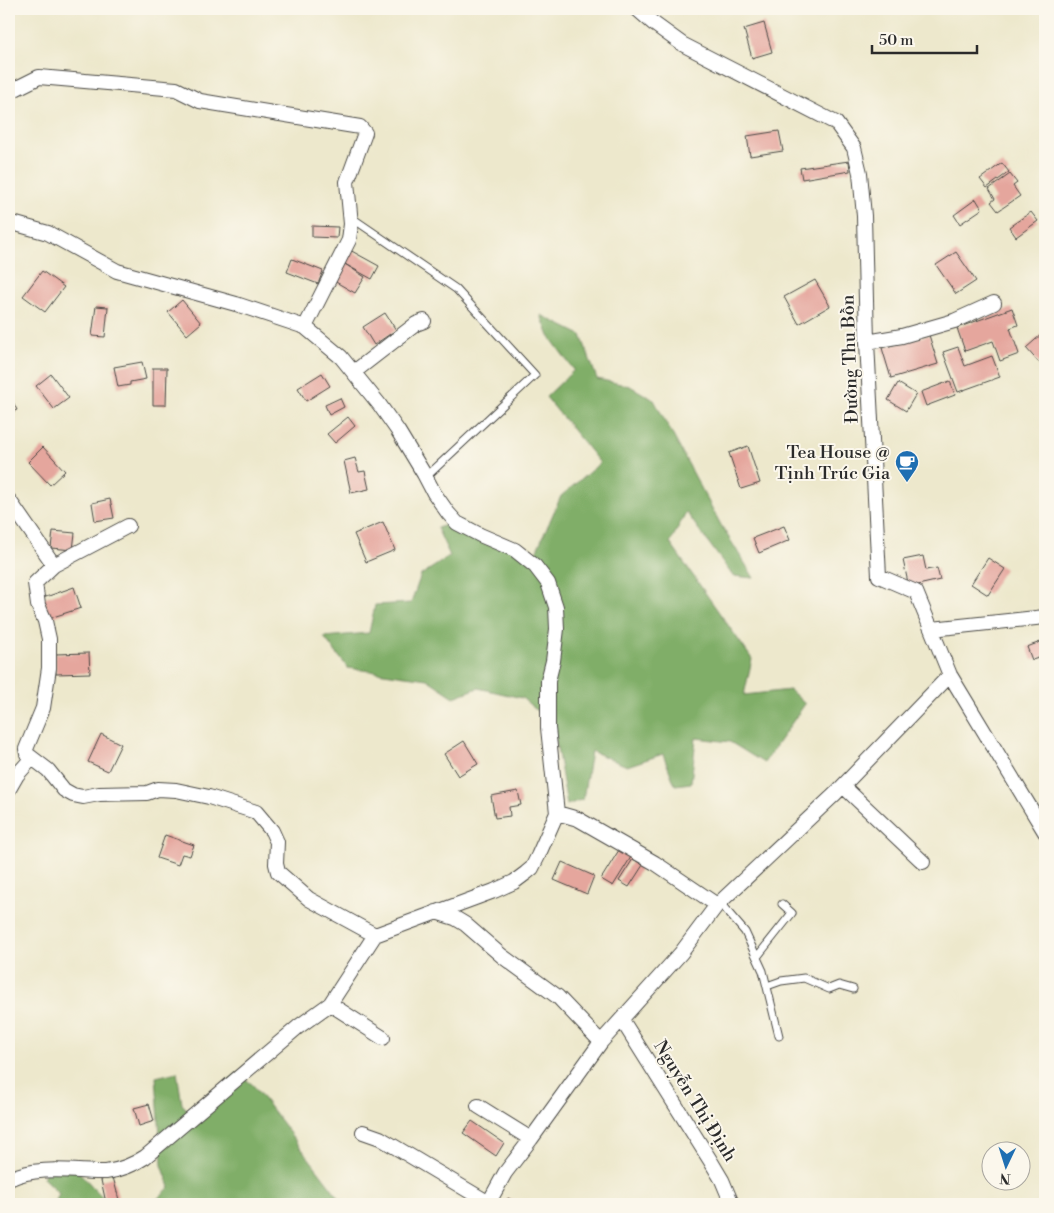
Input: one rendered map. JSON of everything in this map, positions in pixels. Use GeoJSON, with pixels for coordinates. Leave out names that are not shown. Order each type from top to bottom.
{"type":"FeatureCollection","features":[{"type":"Feature","properties":{"kind":"street","name":"Đường Thu Bồn"},"geometry":{"type":"LineString","coordinates":[[637,9],[652,23],[682,44],[836,122],[854,148],[860,173],[864,216],[867,342],[879,576],[916,592],[950,675],[1045,832]]}},
{"type":"Feature","properties":{"kind":"street"},"geometry":{"type":"LineString","coordinates":[[9,92],[39,77],[176,90],[200,101],[360,127],[365,133],[346,182],[351,224],[349,240],[305,327]]}},
{"type":"Feature","properties":{"kind":"street"},"geometry":{"type":"LineString","coordinates":[[9,222],[48,233],[117,271],[236,304],[305,327],[341,357],[354,372],[398,431],[434,493],[448,513],[457,522],[480,535],[514,550],[535,566],[548,584],[556,607],[557,628],[548,691],[548,728],[557,813],[532,868],[514,882],[494,891],[375,935],[330,1004],[298,1027],[137,1163],[106,1172],[34,1171],[9,1179]]}},
{"type":"Feature","properties":{"kind":"street"},"geometry":{"type":"LineString","coordinates":[[867,342],[902,336],[954,321],[994,303]]}},
{"type":"Feature","properties":{"kind":"street"},"geometry":{"type":"LineString","coordinates":[[354,372],[416,324],[424,320]]}},
{"type":"Feature","properties":{"kind":"street"},"geometry":{"type":"LineString","coordinates":[[9,500],[54,564]]}},
{"type":"Feature","properties":{"kind":"street"},"geometry":{"type":"LineString","coordinates":[[128,526],[54,564],[35,583],[38,604],[45,621],[48,639],[49,668],[43,708],[26,749],[27,754],[48,770],[64,790],[73,795],[83,797],[99,794],[147,793],[158,789],[176,790],[209,797],[256,812],[272,831],[277,842],[276,864],[278,872],[309,899],[375,935]]}},
{"type":"Feature","properties":{"kind":"street"},"geometry":{"type":"LineString","coordinates":[[932,629],[1045,617]]}},
{"type":"Feature","properties":{"kind":"street"},"geometry":{"type":"LineString","coordinates":[[363,1132],[380,1138],[488,1204],[506,1173],[601,1042],[682,953],[719,904],[843,786],[950,675]]}},
{"type":"Feature","properties":{"kind":"street"},"geometry":{"type":"LineString","coordinates":[[9,789],[17,775],[32,758]]}},
{"type":"Feature","properties":{"kind":"street"},"geometry":{"type":"LineString","coordinates":[[843,786],[923,862]]}},
{"type":"Feature","properties":{"kind":"street"},"geometry":{"type":"LineString","coordinates":[[557,813],[578,819],[655,863],[719,904]]}},
{"type":"Feature","properties":{"kind":"street"},"geometry":{"type":"LineString","coordinates":[[436,912],[455,918],[465,924],[502,956],[558,997],[601,1042]]}},
{"type":"Feature","properties":{"kind":"street"},"geometry":{"type":"LineString","coordinates":[[330,1004],[383,1038]]}},
{"type":"Feature","properties":{"kind":"street","name":"Nguyễn Thị Định"},"geometry":{"type":"LineString","coordinates":[[622,1020],[722,1180],[732,1204]]}},
{"type":"Feature","properties":{"kind":"street"},"geometry":{"type":"LineString","coordinates":[[478,1106],[531,1139]]}},
{"type":"Feature","properties":{"kind":"lane"},"geometry":{"type":"LineString","coordinates":[[350,217],[456,289],[535,375],[426,477]]}},
{"type":"Feature","properties":{"kind":"lane"},"geometry":{"type":"LineString","coordinates":[[719,904],[745,932],[763,971],[780,1036]]}},
{"type":"Feature","properties":{"kind":"lane"},"geometry":{"type":"LineString","coordinates":[[756,957],[792,913],[782,904]]}},
{"type":"Feature","properties":{"kind":"lane"},"geometry":{"type":"LineString","coordinates":[[767,986],[781,981],[804,978],[829,989],[839,985],[853,989]]}},
{"type":"Feature","properties":{"kind":"green space"},"geometry":{"type":"Polygon","coordinates":[[[541,315],[581,335],[597,379],[630,386],[654,400],[721,525],[754,578],[733,576],[686,512],[670,543],[752,659],[744,695],[790,690],[805,704],[764,763],[730,742],[696,738],[691,783],[675,785],[663,754],[627,766],[591,751],[583,799],[567,805],[553,724],[522,698],[478,688],[454,697],[427,679],[348,668],[324,637],[369,633],[375,605],[411,603],[421,575],[450,556],[437,528],[460,521],[533,559],[561,496],[600,463],[546,397],[574,370],[549,336],[541,315]]]}},
{"type":"Feature","properties":{"kind":"green space"},"geometry":{"type":"Polygon","coordinates":[[[177,1072],[182,1104],[193,1116],[237,1073],[253,1085],[340,1199],[356,1204],[130,1204],[155,1201],[170,1187],[162,1165],[156,1077],[177,1072]]]}},
{"type":"Feature","properties":{"kind":"green space"},"geometry":{"type":"Polygon","coordinates":[[[51,1160],[75,1168],[109,1204],[55,1204],[59,1193],[43,1178],[51,1160]]]}},
{"type":"Feature","properties":{"kind":"building"},"geometry":{"type":"Polygon","coordinates":[[[764,23],[772,52],[752,58],[744,29],[764,23]]]}},
{"type":"Feature","properties":{"kind":"building"},"geometry":{"type":"Polygon","coordinates":[[[779,131],[783,151],[750,156],[747,136],[779,131]]]}},
{"type":"Feature","properties":{"kind":"building"},"geometry":{"type":"Polygon","coordinates":[[[849,161],[850,171],[802,179],[800,168],[849,161]]]}},
{"type":"Feature","properties":{"kind":"building"},"geometry":{"type":"Polygon","coordinates":[[[1002,163],[1009,172],[987,188],[980,179],[1002,163]]]}},
{"type":"Feature","properties":{"kind":"building"},"geometry":{"type":"Polygon","coordinates":[[[1010,174],[1017,183],[1013,186],[1020,196],[998,211],[991,202],[995,199],[989,189],[1010,174]]]}},
{"type":"Feature","properties":{"kind":"building"},"geometry":{"type":"Polygon","coordinates":[[[976,199],[982,209],[960,224],[954,215],[976,199]]]}},
{"type":"Feature","properties":{"kind":"building"},"geometry":{"type":"Polygon","coordinates":[[[1031,212],[1038,221],[1016,237],[1009,227],[1031,212]]]}},
{"type":"Feature","properties":{"kind":"building"},"geometry":{"type":"Polygon","coordinates":[[[312,226],[338,227],[337,238],[312,237],[312,226]]]}},
{"type":"Feature","properties":{"kind":"building"},"geometry":{"type":"Polygon","coordinates":[[[348,249],[379,266],[372,279],[341,262],[348,249]]]}},
{"type":"Feature","properties":{"kind":"building"},"geometry":{"type":"Polygon","coordinates":[[[956,252],[976,281],[956,294],[936,265],[956,252]]]}},
{"type":"Feature","properties":{"kind":"building"},"geometry":{"type":"Polygon","coordinates":[[[292,259],[323,271],[318,284],[287,272],[292,259]]]}},
{"type":"Feature","properties":{"kind":"building"},"geometry":{"type":"Polygon","coordinates":[[[345,264],[365,277],[355,293],[334,281],[345,264]]]}},
{"type":"Feature","properties":{"kind":"building"},"geometry":{"type":"Polygon","coordinates":[[[42,271],[64,287],[45,312],[23,296],[42,271]]]}},
{"type":"Feature","properties":{"kind":"building"},"geometry":{"type":"Polygon","coordinates":[[[815,280],[830,306],[799,324],[784,297],[815,280]]]}},
{"type":"Feature","properties":{"kind":"building"},"geometry":{"type":"Polygon","coordinates":[[[182,300],[201,323],[187,335],[168,312],[182,300]]]}},
{"type":"Feature","properties":{"kind":"building"},"geometry":{"type":"Polygon","coordinates":[[[96,306],[108,307],[105,337],[92,336],[96,306]]]}},
{"type":"Feature","properties":{"kind":"building"},"geometry":{"type":"Polygon","coordinates":[[[1012,308],[1018,325],[1010,328],[1019,354],[1000,361],[993,341],[965,351],[957,328],[1012,308]]]}},
{"type":"Feature","properties":{"kind":"building"},"geometry":{"type":"Polygon","coordinates":[[[385,313],[396,330],[374,345],[363,327],[385,313]]]}},
{"type":"Feature","properties":{"kind":"building"},"geometry":{"type":"Polygon","coordinates":[[[1043,333],[1045,336],[1045,362],[1041,365],[1026,348],[1043,333]]]}},
{"type":"Feature","properties":{"kind":"building"},"geometry":{"type":"Polygon","coordinates":[[[929,335],[938,364],[891,378],[882,348],[929,335]]]}},
{"type":"Feature","properties":{"kind":"building"},"geometry":{"type":"Polygon","coordinates":[[[958,347],[965,366],[992,356],[1000,377],[958,392],[943,352],[958,347]]]}},
{"type":"Feature","properties":{"kind":"building"},"geometry":{"type":"Polygon","coordinates":[[[142,362],[146,379],[130,382],[130,385],[118,387],[114,367],[142,362]]]}},
{"type":"Feature","properties":{"kind":"building"},"geometry":{"type":"Polygon","coordinates":[[[153,368],[167,368],[166,405],[153,405],[153,368]]]}},
{"type":"Feature","properties":{"kind":"building"},"geometry":{"type":"Polygon","coordinates":[[[322,373],[330,386],[306,401],[298,388],[322,373]]]}},
{"type":"Feature","properties":{"kind":"building"},"geometry":{"type":"Polygon","coordinates":[[[51,374],[69,398],[54,409],[36,386],[51,374]]]}},
{"type":"Feature","properties":{"kind":"building"},"geometry":{"type":"Polygon","coordinates":[[[950,381],[955,395],[926,406],[921,392],[950,381]]]}},
{"type":"Feature","properties":{"kind":"building"},"geometry":{"type":"Polygon","coordinates":[[[898,383],[916,394],[906,411],[888,400],[898,383]]]}},
{"type":"Feature","properties":{"kind":"building"},"geometry":{"type":"Polygon","coordinates":[[[9,397],[17,410],[9,413],[9,397]]]}},
{"type":"Feature","properties":{"kind":"building"},"geometry":{"type":"Polygon","coordinates":[[[340,398],[344,407],[329,415],[325,405],[340,398]]]}},
{"type":"Feature","properties":{"kind":"building"},"geometry":{"type":"Polygon","coordinates":[[[348,417],[355,426],[335,443],[327,434],[348,417]]]}},
{"type":"Feature","properties":{"kind":"building"},"geometry":{"type":"Polygon","coordinates":[[[748,446],[760,483],[741,489],[729,453],[748,446]]]}},
{"type":"Feature","properties":{"kind":"building"},"geometry":{"type":"Polygon","coordinates":[[[43,447],[65,471],[50,485],[28,462],[43,447]]]}},
{"type":"Feature","properties":{"kind":"building"},"geometry":{"type":"Polygon","coordinates":[[[355,458],[359,472],[365,471],[369,489],[351,493],[344,461],[355,458]]]}},
{"type":"Feature","properties":{"kind":"building"},"geometry":{"type":"Polygon","coordinates":[[[110,499],[114,518],[95,521],[92,503],[110,499]]]}},
{"type":"Feature","properties":{"kind":"building"},"geometry":{"type":"Polygon","coordinates":[[[383,522],[395,550],[366,562],[354,534],[383,522]]]}},
{"type":"Feature","properties":{"kind":"building"},"geometry":{"type":"Polygon","coordinates":[[[784,526],[790,540],[759,553],[753,538],[784,526]]]}},
{"type":"Feature","properties":{"kind":"building"},"geometry":{"type":"Polygon","coordinates":[[[53,531],[75,533],[73,550],[51,548],[53,531]]]}},
{"type":"Feature","properties":{"kind":"building"},"geometry":{"type":"Polygon","coordinates":[[[923,556],[926,570],[937,568],[940,580],[909,587],[903,560],[923,556]]]}},
{"type":"Feature","properties":{"kind":"building"},"geometry":{"type":"Polygon","coordinates":[[[988,558],[1005,569],[988,595],[971,584],[988,558]]]}},
{"type":"Feature","properties":{"kind":"building"},"geometry":{"type":"Polygon","coordinates":[[[74,587],[81,608],[50,618],[43,598],[74,587]]]}},
{"type":"Feature","properties":{"kind":"building"},"geometry":{"type":"Polygon","coordinates":[[[1043,641],[1045,656],[1032,660],[1027,647],[1043,641]]]}},
{"type":"Feature","properties":{"kind":"building"},"geometry":{"type":"Polygon","coordinates":[[[89,653],[90,673],[56,674],[55,654],[89,653]]]}},
{"type":"Feature","properties":{"kind":"building"},"geometry":{"type":"Polygon","coordinates":[[[101,734],[121,744],[108,771],[88,762],[101,734]]]}},
{"type":"Feature","properties":{"kind":"building"},"geometry":{"type":"Polygon","coordinates":[[[464,741],[478,764],[458,776],[444,754],[464,741]]]}},
{"type":"Feature","properties":{"kind":"building"},"geometry":{"type":"Polygon","coordinates":[[[518,791],[521,805],[509,807],[510,816],[495,818],[491,796],[518,791]]]}},
{"type":"Feature","properties":{"kind":"building"},"geometry":{"type":"Polygon","coordinates":[[[165,835],[194,845],[190,856],[182,854],[178,865],[157,858],[165,835]]]}},
{"type":"Feature","properties":{"kind":"building"},"geometry":{"type":"Polygon","coordinates":[[[619,850],[631,857],[613,886],[601,879],[619,850]]]}},
{"type":"Feature","properties":{"kind":"building"},"geometry":{"type":"Polygon","coordinates":[[[633,859],[643,865],[629,887],[619,881],[633,859]]]}},
{"type":"Feature","properties":{"kind":"building"},"geometry":{"type":"Polygon","coordinates":[[[562,862],[594,876],[587,894],[554,880],[562,862]]]}},
{"type":"Feature","properties":{"kind":"building"},"geometry":{"type":"Polygon","coordinates":[[[149,1104],[154,1121],[139,1126],[134,1108],[149,1104]]]}},
{"type":"Feature","properties":{"kind":"building"},"geometry":{"type":"Polygon","coordinates":[[[472,1121],[504,1143],[496,1156],[463,1133],[472,1121]]]}},
{"type":"Feature","properties":{"kind":"building"},"geometry":{"type":"Polygon","coordinates":[[[113,1177],[119,1200],[106,1203],[101,1180],[113,1177]]]}},
{"type":"Feature","properties":{"kind":"building"},"geometry":{"type":"Polygon","coordinates":[[[508,1198],[520,1204],[505,1204],[508,1198]]]}},
{"type":"Feature","properties":{"kind":"place","name":"Tea House @ Tịnh Trúc Gia"},"geometry":{"type":"Point","coordinates":[907,483]}}]}
